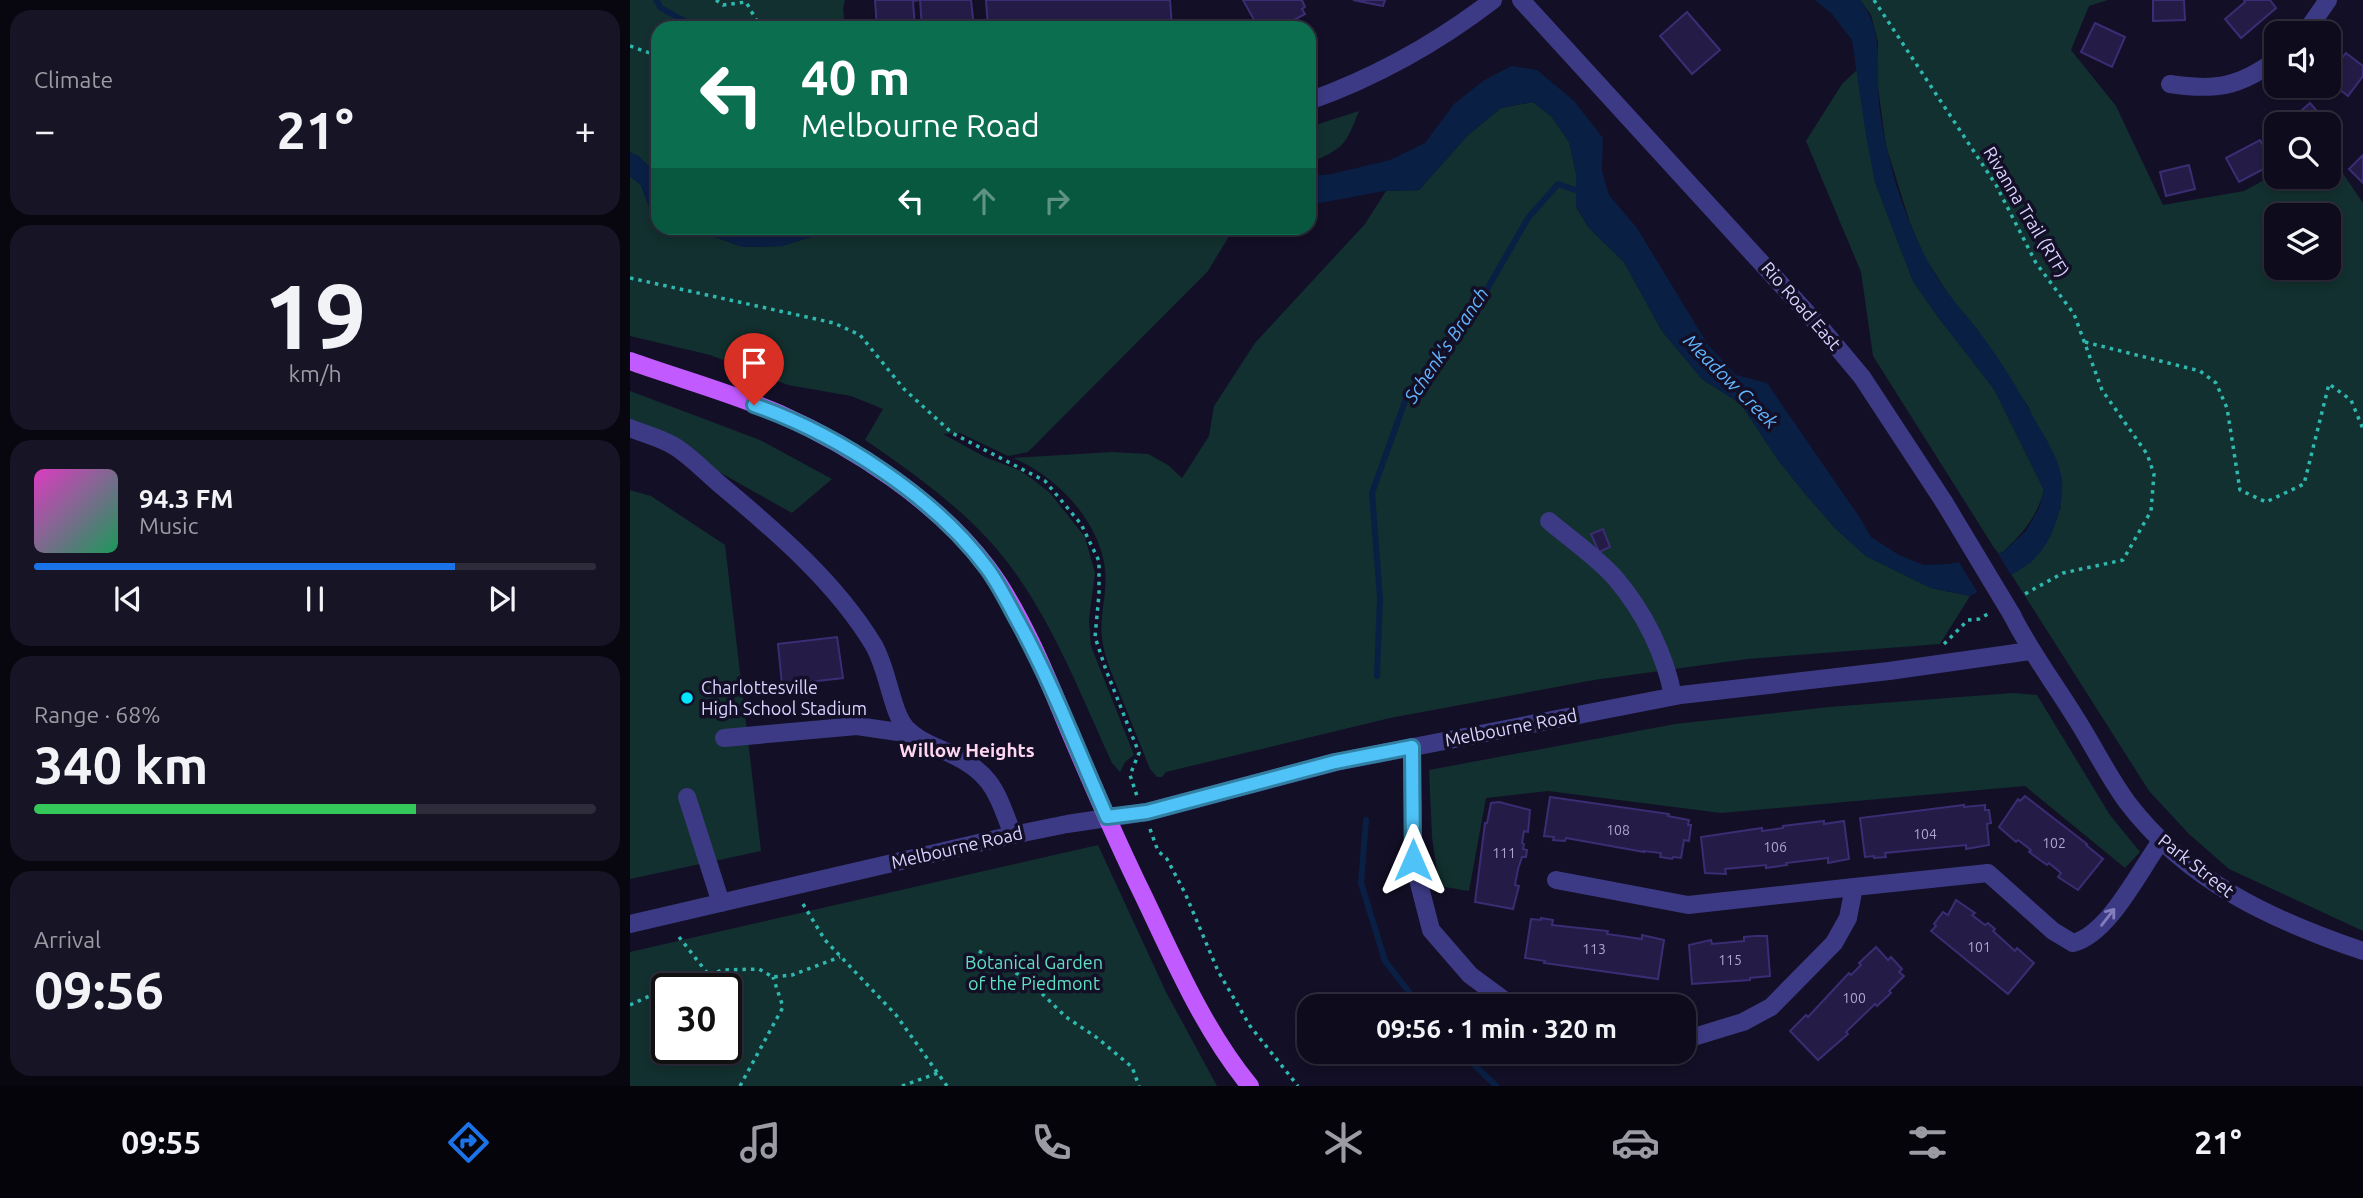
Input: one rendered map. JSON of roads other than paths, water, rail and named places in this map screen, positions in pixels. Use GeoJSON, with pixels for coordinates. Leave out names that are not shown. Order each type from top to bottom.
{"type":"FeatureCollection","features":[{"type":"Feature","properties":{"kind":"main road"},"geometry":{"type":"LineString","coordinates":[[630,361],[779,414],[823,436],[914,495],[953,529],[987,568],[1041,663],[1107,817],[1178,970],[1208,1024],[1250,1086]]}},
{"type":"Feature","properties":{"kind":"street"},"geometry":{"type":"LineString","coordinates":[[1316,98],[1363,80],[1414,54],[1493,0]]}},
{"type":"Feature","properties":{"kind":"street","name":"Rio Road East"},"geometry":{"type":"LineString","coordinates":[[1521,0],[1821,328],[1862,377],[2013,607],[2030,651]]}},
{"type":"Feature","properties":{"kind":"street"},"geometry":{"type":"LineString","coordinates":[[2313,21],[2328,0]]}},
{"type":"Feature","properties":{"kind":"street"},"geometry":{"type":"LineString","coordinates":[[2170,84],[2215,87],[2245,80],[2264,68]]}},
{"type":"Feature","properties":{"kind":"street"},"geometry":{"type":"LineString","coordinates":[[630,428],[674,446],[776,531],[855,614],[876,648],[889,679],[897,712],[904,726],[912,734]]}},
{"type":"Feature","properties":{"kind":"street"},"geometry":{"type":"LineString","coordinates":[[1549,521],[1615,578],[1653,635],[1670,680],[1673,696]]}},
{"type":"Feature","properties":{"kind":"street","name":"Melbourne Road"},"geometry":{"type":"LineString","coordinates":[[630,924],[1013,835],[1147,812],[1335,762],[1673,696],[1889,671],[2030,651]]}},
{"type":"Feature","properties":{"kind":"street","name":"Park Street"},"geometry":{"type":"LineString","coordinates":[[2030,651],[2076,717],[2127,802],[2161,841],[2228,894],[2266,913],[2363,951]]}},
{"type":"Feature","properties":{"kind":"street"},"geometry":{"type":"LineString","coordinates":[[724,738],[857,726],[912,734],[967,761],[983,774],[996,790],[1013,835]]}},
{"type":"Feature","properties":{"kind":"street"},"geometry":{"type":"LineString","coordinates":[[1412,747],[1413,860],[1431,930],[1470,975],[1496,994]]}},
{"type":"Feature","properties":{"kind":"street"},"geometry":{"type":"LineString","coordinates":[[687,797],[721,903]]}},
{"type":"Feature","properties":{"kind":"street"},"geometry":{"type":"LineString","coordinates":[[1556,880],[1688,905],[1988,873],[2053,931],[2073,943],[2085,940],[2105,923],[2161,841]]}},
{"type":"Feature","properties":{"kind":"street"},"geometry":{"type":"LineString","coordinates":[[1696,1036],[1743,1022],[1771,1007],[1834,943],[1849,918],[1854,887]]}},
{"type":"Feature","properties":{"kind":"water","name":"Meadow Creek"},"geometry":{"type":"Polygon","coordinates":[[[1815,0],[1860,0],[1868,13],[1877,40],[1883,130],[1896,185],[1909,220],[1935,274],[1985,339],[2017,389],[2050,446],[2061,473],[2059,514],[2045,546],[2031,562],[1970,596],[1931,588],[1866,556],[1836,529],[1807,496],[1778,460],[1741,404],[1702,379],[1662,331],[1624,262],[1589,228],[1576,206],[1576,173],[1569,142],[1552,117],[1533,102],[1501,108],[1468,135],[1419,190],[1385,191],[1316,204],[1316,175],[1390,160],[1425,143],[1454,104],[1483,81],[1511,66],[1537,70],[1574,101],[1603,138],[1602,171],[1609,195],[1637,228],[1708,345],[1736,375],[1767,383],[1871,537],[1899,555],[1924,565],[1950,564],[2003,552],[2026,531],[2039,508],[2044,490],[1994,389],[1913,281],[1875,182],[1852,40],[1832,14],[1815,0]]]}},
{"type":"Feature","properties":{"kind":"water"},"geometry":{"type":"Polygon","coordinates":[[[630,152],[651,168],[651,212],[641,185],[630,176],[630,152]]]}},
{"type":"Feature","properties":{"kind":"water"},"geometry":{"type":"Polygon","coordinates":[[[709,235],[817,235],[782,246],[743,247],[709,235]]]}},
{"type":"Feature","properties":{"kind":"waterway"},"geometry":{"type":"LineString","coordinates":[[656,0],[661,8],[684,21]]}},
{"type":"Feature","properties":{"kind":"waterway","name":"Schenk's Branch"},"geometry":{"type":"LineString","coordinates":[[1377,676],[1380,598],[1372,493],[1407,396],[1438,363],[1482,298],[1528,218],[1558,184],[1581,192]]}},
{"type":"Feature","properties":{"kind":"waterway","name":"Schenk's Branch"},"geometry":{"type":"LineString","coordinates":[[1366,820],[1361,883],[1385,961],[1411,994]]}},
{"type":"Feature","properties":{"kind":"waterway","name":"Schenk's Branch"},"geometry":{"type":"LineString","coordinates":[[1473,1064],[1496,1086]]}},
{"type":"Feature","properties":{"kind":"place","name":"Charlottesville High School Stadium"},"geometry":{"type":"Point","coordinates":[687,698]}},
{"type":"Feature","properties":{"kind":"district","name":"Willow Heights"},"geometry":{"type":"Point","coordinates":[967,750]}},
{"type":"Feature","properties":{"kind":"park label","name":"Botanical Garden of the Piedmont"},"geometry":{"type":"Point","coordinates":[1034,974]}}]}
